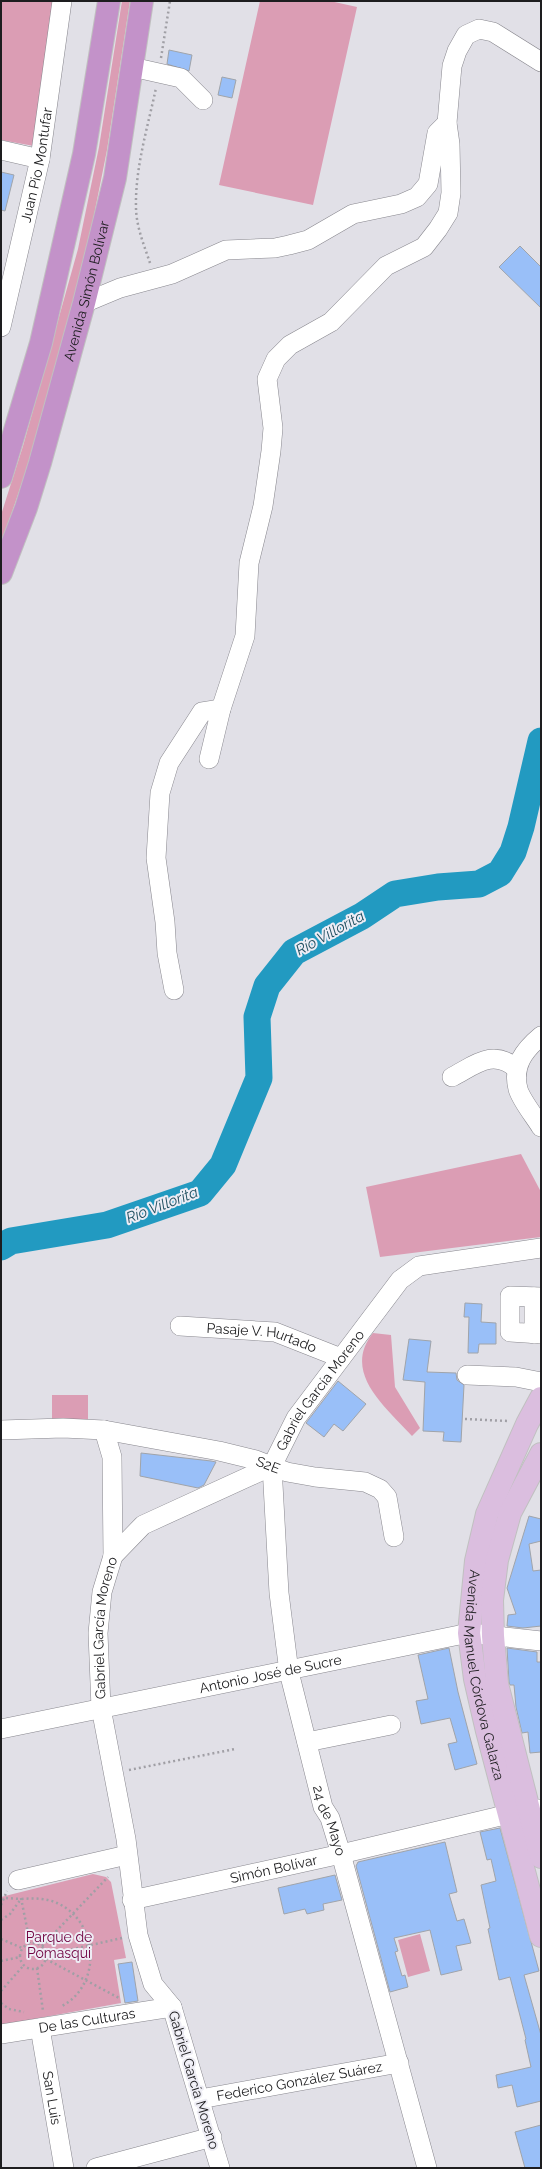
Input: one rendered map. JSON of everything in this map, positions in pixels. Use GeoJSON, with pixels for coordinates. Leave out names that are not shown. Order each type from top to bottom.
{"type":"FeatureCollection","features":[{"type":"Feature","properties":{"kind":"highway"},"geometry":{"type":"LineString","coordinates":[[1,477],[45,328],[84,154],[109,1]]}},
{"type":"Feature","properties":{"kind":"highway","name":"Avenida Simón Bolívar"},"geometry":{"type":"LineString","coordinates":[[1,572],[26,508],[40,463],[84,303],[115,178],[142,1]]}},
{"type":"Feature","properties":{"kind":"main road","name":"Avenida Manuel Córdova Galarza"},"geometry":{"type":"LineString","coordinates":[[541,1398],[527,1424],[487,1514],[476,1561],[469,1633],[475,1679],[526,1811],[541,1858]]}},
{"type":"Feature","properties":{"kind":"main road","name":"Avenida Manuel Córdova Galarza"},"geometry":{"type":"LineString","coordinates":[[541,1454],[510,1513],[497,1560],[492,1600],[497,1684],[526,1811],[541,1936]]}},
{"type":"Feature","properties":{"kind":"street","name":"Juan Pio Montufar"},"geometry":{"type":"LineString","coordinates":[[1,327],[40,159],[62,1]]}},
{"type":"Feature","properties":{"kind":"street"},"geometry":{"type":"LineString","coordinates":[[209,759],[221,709],[245,636],[249,563],[268,475],[273,428],[267,379],[276,359],[290,345],[331,322],[386,266],[424,247],[448,213],[451,192],[450,144],[447,123],[452,66],[457,51],[466,35],[479,29],[492,32],[541,62]]}},
{"type":"Feature","properties":{"kind":"street"},"geometry":{"type":"LineString","coordinates":[[132,67],[181,78],[203,100]]}},
{"type":"Feature","properties":{"kind":"street"},"geometry":{"type":"LineString","coordinates":[[84,303],[120,288],[172,274],[226,250],[275,248],[308,240],[353,214],[401,204],[417,197],[428,184],[437,133],[447,123]]}},
{"type":"Feature","properties":{"kind":"street"},"geometry":{"type":"LineString","coordinates":[[1,150],[40,159]]}},
{"type":"Feature","properties":{"kind":"street"},"geometry":{"type":"LineString","coordinates":[[174,990],[167,953],[165,922],[156,858],[160,793],[169,763],[202,712],[221,709]]}},
{"type":"Feature","properties":{"kind":"street"},"geometry":{"type":"LineString","coordinates":[[541,1036],[528,1047],[517,1064],[518,1090],[541,1127]]}},
{"type":"Feature","properties":{"kind":"street"},"geometry":{"type":"LineString","coordinates":[[452,1077],[476,1063],[488,1059],[504,1060],[517,1069]]}},
{"type":"Feature","properties":{"kind":"street","name":"Gabriel García Moreno"},"geometry":{"type":"LineString","coordinates":[[220,2168],[172,2007],[153,1984],[138,1935],[132,1900],[126,1839],[101,1708],[98,1633],[102,1592],[113,1556],[143,1525],[272,1466],[296,1418],[400,1280],[419,1266],[541,1248]]}},
{"type":"Feature","properties":{"kind":"street"},"geometry":{"type":"LineString","coordinates":[[537,1334],[510,1332],[510,1296],[538,1297]]}},
{"type":"Feature","properties":{"kind":"street","name":"Pasaje V. Hurtado"},"geometry":{"type":"LineString","coordinates":[[180,1326],[275,1332],[341,1358]]}},
{"type":"Feature","properties":{"kind":"street"},"geometry":{"type":"LineString","coordinates":[[467,1375],[516,1377],[541,1382]]}},
{"type":"Feature","properties":{"kind":"street","name":"S2E"},"geometry":{"type":"LineString","coordinates":[[1,1430],[63,1428],[104,1430],[219,1451],[288,1472],[315,1477],[365,1482],[380,1489],[387,1497],[394,1537]]}},
{"type":"Feature","properties":{"kind":"street"},"geometry":{"type":"LineString","coordinates":[[104,1430],[112,1457],[113,1556]]}},
{"type":"Feature","properties":{"kind":"street","name":"24 de Mayo"},"geometry":{"type":"LineString","coordinates":[[272,1466],[280,1593],[289,1672],[323,1807],[330,1818],[341,1854],[427,2168]]}},
{"type":"Feature","properties":{"kind":"street","name":"Antonio José de Sucre"},"geometry":{"type":"LineString","coordinates":[[1,1729],[289,1672],[469,1633],[541,1641]]}},
{"type":"Feature","properties":{"kind":"street"},"geometry":{"type":"LineString","coordinates":[[307,1742],[391,1725]]}},
{"type":"Feature","properties":{"kind":"street","name":"Simón Bolívar"},"geometry":{"type":"LineString","coordinates":[[132,1900],[526,1811]]}},
{"type":"Feature","properties":{"kind":"street"},"geometry":{"type":"LineString","coordinates":[[13,1884],[127,1855]]}},
{"type":"Feature","properties":{"kind":"street","name":"De las Culturas"},"geometry":{"type":"LineString","coordinates":[[1,2034],[37,2017],[122,2015],[172,2007]]}},
{"type":"Feature","properties":{"kind":"street","name":"San Luis"},"geometry":{"type":"LineString","coordinates":[[37,2017],[64,2168]]}},
{"type":"Feature","properties":{"kind":"street","name":"Federico González Suárez"},"geometry":{"type":"LineString","coordinates":[[200,2099],[399,2063]]}},
{"type":"Feature","properties":{"kind":"street"},"geometry":{"type":"LineString","coordinates":[[96,2168],[212,2137]]}},
{"type":"Feature","properties":{"kind":"path"},"geometry":{"type":"LineString","coordinates":[[155,278],[138,226],[136,208],[137,183],[159,73],[170,1]]}},
{"type":"Feature","properties":{"kind":"path"},"geometry":{"type":"LineString","coordinates":[[465,1419],[527,1424]]}},
{"type":"Feature","properties":{"kind":"path"},"geometry":{"type":"LineString","coordinates":[[113,1773],[235,1749]]}},
{"type":"Feature","properties":{"kind":"path"},"geometry":{"type":"LineString","coordinates":[[42,1946],[74,1914],[127,1855]]}},
{"type":"Feature","properties":{"kind":"path"},"geometry":{"type":"LineString","coordinates":[[1,1905],[13,1884]]}},
{"type":"Feature","properties":{"kind":"path"},"geometry":{"type":"LineString","coordinates":[[13,1884],[21,1899],[30,1943]]}},
{"type":"Feature","properties":{"kind":"path"},"geometry":{"type":"LineString","coordinates":[[5,1898],[38,1898],[58,1903],[74,1914],[86,1931],[90,1945],[90,1970],[82,1989],[67,2003],[55,2009]]}},
{"type":"Feature","properties":{"kind":"path"},"geometry":{"type":"LineString","coordinates":[[1,1920],[10,1914],[21,1899]]}},
{"type":"Feature","properties":{"kind":"path"},"geometry":{"type":"LineString","coordinates":[[46,1955],[138,1935]]}},
{"type":"Feature","properties":{"kind":"path"},"geometry":{"type":"LineString","coordinates":[[1,1938],[22,1948]]}},
{"type":"Feature","properties":{"kind":"path"},"geometry":{"type":"LineString","coordinates":[[30,1943],[39,1944],[42,1946],[46,1959],[41,1966],[32,1969],[24,1965],[20,1957],[22,1948],[30,1943]]}},
{"type":"Feature","properties":{"kind":"path"},"geometry":{"type":"LineString","coordinates":[[1,1961],[20,1957]]}},
{"type":"Feature","properties":{"kind":"path"},"geometry":{"type":"LineString","coordinates":[[46,1959],[119,1997],[122,2015]]}},
{"type":"Feature","properties":{"kind":"path"},"geometry":{"type":"LineString","coordinates":[[1,1991],[24,1965]]}},
{"type":"Feature","properties":{"kind":"path"},"geometry":{"type":"LineString","coordinates":[[37,1968],[37,2017]]}},
{"type":"Feature","properties":{"kind":"path"},"geometry":{"type":"LineString","coordinates":[[1,2003],[9,2009],[37,2017],[49,2012]]}},
{"type":"Feature","properties":{"kind":"green space"},"geometry":{"type":"Polygon","coordinates":[[[1,1],[53,1],[34,146],[1,140],[1,1]]]}},
{"type":"Feature","properties":{"kind":"green space"},"geometry":{"type":"Polygon","coordinates":[[[122,1],[130,1],[107,150],[87,250],[33,451],[1,544],[1,515],[23,446],[78,249],[99,147],[122,1]]]}},
{"type":"Feature","properties":{"kind":"green space"},"geometry":{"type":"Polygon","coordinates":[[[260,1],[330,1],[357,7],[313,205],[219,185],[260,1]]]}},
{"type":"Feature","properties":{"kind":"green space"},"geometry":{"type":"Polygon","coordinates":[[[521,1154],[541,1192],[541,1237],[380,1257],[366,1187],[521,1154]]]}},
{"type":"Feature","properties":{"kind":"green space"},"geometry":{"type":"Polygon","coordinates":[[[373,1333],[391,1335],[395,1387],[420,1428],[412,1436],[380,1402],[371,1389],[365,1376],[362,1362],[364,1348],[373,1333]]]}},
{"type":"Feature","properties":{"kind":"green space"},"geometry":{"type":"Polygon","coordinates":[[[52,1395],[88,1395],[88,1424],[52,1424],[52,1395]]]}},
{"type":"Feature","properties":{"kind":"green space","name":"Parque de Pomasqui"},"geometry":{"type":"Polygon","coordinates":[[[93,1874],[106,1877],[111,1882],[126,1958],[114,1960],[121,2003],[1,2025],[1,1897],[93,1874]]]}},
{"type":"Feature","properties":{"kind":"green space"},"geometry":{"type":"Polygon","coordinates":[[[420,1934],[430,1971],[408,1977],[398,1940],[420,1934]]]}},
{"type":"Feature","properties":{"kind":"building"},"geometry":{"type":"Polygon","coordinates":[[[169,50],[192,55],[189,71],[167,64],[169,50]]]}},
{"type":"Feature","properties":{"kind":"building"},"geometry":{"type":"Polygon","coordinates":[[[222,77],[236,80],[232,98],[218,95],[222,77]]]}},
{"type":"Feature","properties":{"kind":"building"},"geometry":{"type":"Polygon","coordinates":[[[1,172],[14,175],[5,211],[1,210],[1,172]]]}},
{"type":"Feature","properties":{"kind":"building"},"geometry":{"type":"Polygon","coordinates":[[[520,246],[541,267],[541,308],[499,267],[520,246]]]}},
{"type":"Feature","properties":{"kind":"building"},"geometry":{"type":"Polygon","coordinates":[[[465,1303],[482,1304],[481,1322],[496,1323],[496,1344],[479,1344],[478,1353],[468,1353],[469,1317],[464,1317],[465,1303]]]}},
{"type":"Feature","properties":{"kind":"building"},"geometry":{"type":"Polygon","coordinates":[[[409,1339],[431,1341],[427,1372],[456,1373],[457,1380],[464,1385],[461,1442],[443,1441],[444,1432],[423,1431],[425,1382],[403,1380],[409,1339]]]}},
{"type":"Feature","properties":{"kind":"building"},"geometry":{"type":"Polygon","coordinates":[[[338,1381],[366,1404],[343,1431],[334,1424],[324,1437],[306,1423],[338,1381]]]}},
{"type":"Feature","properties":{"kind":"building"},"geometry":{"type":"Polygon","coordinates":[[[141,1453],[216,1462],[204,1485],[198,1488],[140,1476],[141,1453]]]}},
{"type":"Feature","properties":{"kind":"building"},"geometry":{"type":"Polygon","coordinates":[[[529,1516],[541,1519],[541,1541],[529,1544],[533,1571],[541,1570],[541,1626],[523,1628],[507,1626],[508,1615],[516,1614],[507,1588],[529,1516]]]}},
{"type":"Feature","properties":{"kind":"building"},"geometry":{"type":"Polygon","coordinates":[[[449,1648],[458,1692],[477,1764],[455,1770],[448,1744],[457,1742],[450,1718],[421,1724],[416,1701],[428,1699],[418,1655],[449,1648]]]}},
{"type":"Feature","properties":{"kind":"building"},"geometry":{"type":"Polygon","coordinates":[[[507,1648],[537,1652],[537,1662],[541,1662],[541,1752],[530,1753],[528,1732],[522,1733],[516,1707],[514,1685],[510,1685],[509,1682],[507,1648]]]}},
{"type":"Feature","properties":{"kind":"building"},"geometry":{"type":"Polygon","coordinates":[[[500,1828],[539,1971],[524,1975],[541,2035],[541,2101],[517,2107],[512,2085],[498,2088],[496,2075],[531,2067],[526,2039],[510,1977],[499,1980],[488,1929],[490,1928],[481,1885],[496,1881],[491,1859],[487,1860],[480,1832],[500,1828]]]}},
{"type":"Feature","properties":{"kind":"building"},"geometry":{"type":"Polygon","coordinates":[[[445,1842],[457,1892],[449,1894],[457,1921],[464,1919],[471,1943],[456,1946],[462,1970],[441,1975],[430,1930],[394,1938],[398,1951],[395,1952],[402,1976],[405,1975],[408,1987],[390,1992],[356,1866],[358,1862],[445,1842]]]}},
{"type":"Feature","properties":{"kind":"building"},"geometry":{"type":"Polygon","coordinates":[[[335,1875],[342,1900],[323,1904],[324,1910],[307,1914],[305,1909],[284,1914],[278,1888],[335,1875]]]}},
{"type":"Feature","properties":{"kind":"building"},"geometry":{"type":"Polygon","coordinates":[[[132,1962],[138,2001],[125,2003],[118,1964],[132,1962]]]}},
{"type":"Feature","properties":{"kind":"building"},"geometry":{"type":"Polygon","coordinates":[[[541,2125],[541,2168],[525,2168],[515,2132],[541,2125]]]}},
{"type":"Feature","properties":{"kind":"waterway","name":"Río Villorita"},"geometry":{"type":"LineString","coordinates":[[1,1247],[11,1241],[107,1225],[200,1193],[223,1165],[259,1078],[257,1017],[267,986],[294,952],[362,916],[395,894],[438,887],[479,884],[500,873],[513,852],[521,827],[541,741]]}}]}
